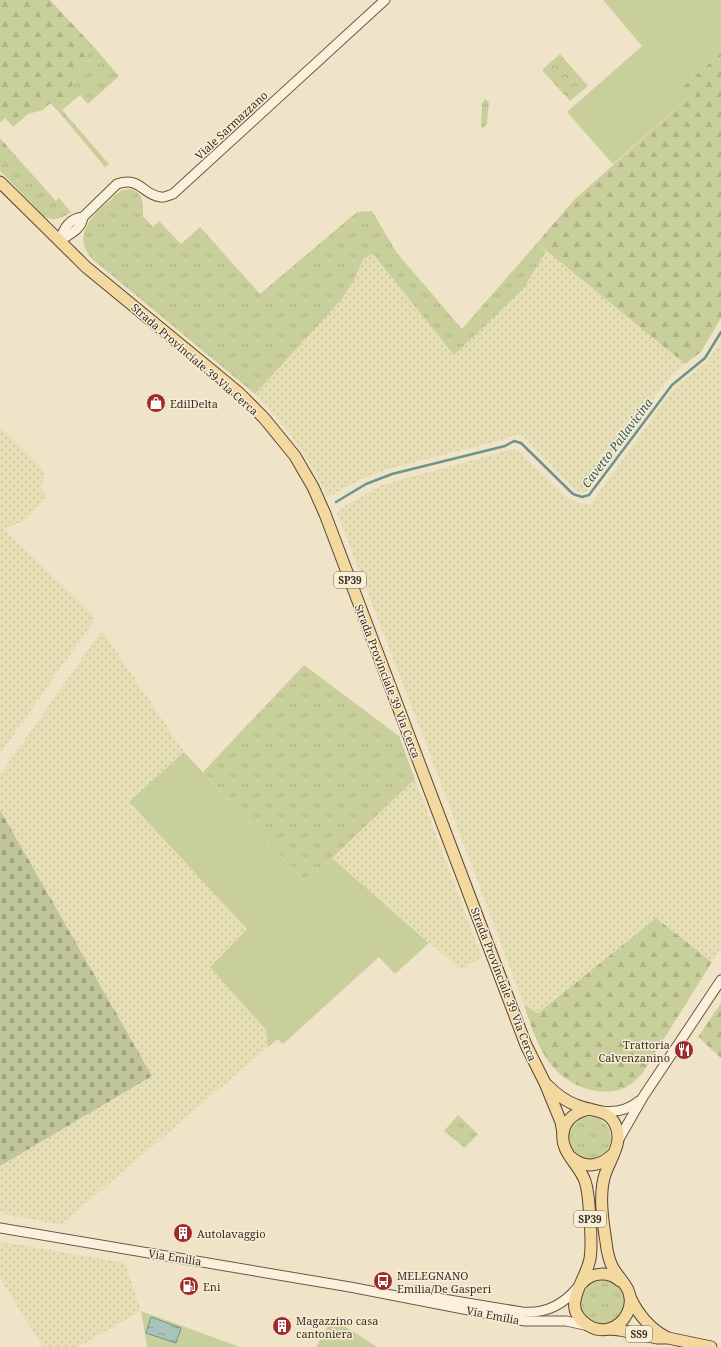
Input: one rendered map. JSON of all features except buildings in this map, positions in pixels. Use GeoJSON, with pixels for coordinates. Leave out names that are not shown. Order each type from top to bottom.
{"type":"FeatureCollection","features":[{"type":"Feature","properties":{"kind":"main road","name":"Strada Provinciale 39 Via Cerca"},"geometry":{"type":"LineString","coordinates":[[0,182],[86,267],[239,393],[274,429],[295,456],[308,477],[325,514],[526,1045],[545,1083],[561,1122],[565,1149],[585,1181],[591,1231],[590,1258],[588,1270],[575,1298],[576,1311],[583,1322],[589,1326]]}},
{"type":"Feature","properties":{"kind":"main road","name":"Strada Provinciale 39 Via Cerca"},"geometry":{"type":"LineString","coordinates":[[545,1083],[554,1091],[577,1106],[596,1110],[611,1118],[618,1133],[618,1139]]}},
{"type":"Feature","properties":{"kind":"main road"},"geometry":{"type":"LineString","coordinates":[[563,1133],[566,1123],[574,1114],[596,1110]]}},
{"type":"Feature","properties":{"kind":"main road","name":"SP39"},"geometry":{"type":"LineString","coordinates":[[618,1139],[617,1147],[608,1167],[603,1184],[604,1224],[608,1257],[629,1294]]}},
{"type":"Feature","properties":{"kind":"main road"},"geometry":{"type":"LineString","coordinates":[[569,1155],[581,1164],[595,1165],[608,1159],[613,1154]]}},
{"type":"Feature","properties":{"kind":"main road"},"geometry":{"type":"LineString","coordinates":[[579,1287],[586,1279],[593,1275],[601,1274],[618,1278],[624,1284]]}},
{"type":"Feature","properties":{"kind":"main road"},"geometry":{"type":"LineString","coordinates":[[589,1326],[598,1329],[609,1329],[622,1322],[626,1316],[630,1302],[629,1294]]}},
{"type":"Feature","properties":{"kind":"main road","name":"SS9"},"geometry":{"type":"LineString","coordinates":[[629,1294],[636,1309],[646,1322],[657,1332],[668,1338]]}},
{"type":"Feature","properties":{"kind":"main road","name":"SS9"},"geometry":{"type":"LineString","coordinates":[[609,1329],[657,1338],[668,1338],[711,1347]]}},
{"type":"Feature","properties":{"kind":"street","name":"Viale Sarmazzano"},"geometry":{"type":"LineString","coordinates":[[59,241],[65,227],[77,218],[83,217],[117,184],[123,182],[137,184],[153,195],[163,198],[173,194],[385,0]]}},
{"type":"Feature","properties":{"kind":"street"},"geometry":{"type":"LineString","coordinates":[[618,1139],[643,1097],[721,980]]}},
{"type":"Feature","properties":{"kind":"street"},"geometry":{"type":"LineString","coordinates":[[596,1110],[612,1112],[622,1110],[636,1104],[643,1097]]}},
{"type":"Feature","properties":{"kind":"street","name":"Via Emilia"},"geometry":{"type":"LineString","coordinates":[[0,1228],[350,1287],[519,1320],[534,1322],[566,1321],[589,1326]]}},
{"type":"Feature","properties":{"kind":"street","name":"Via Emilia"},"geometry":{"type":"LineString","coordinates":[[350,1287],[419,1295],[528,1312],[542,1312],[553,1308],[566,1300],[579,1287]]}},
{"type":"Feature","properties":{"kind":"shaded area"},"geometry":{"type":"Polygon","coordinates":[[[546,251],[685,364],[667,380],[587,491],[582,493],[575,490],[524,437],[516,434],[502,440],[388,469],[361,479],[328,497],[310,464],[291,435],[255,394],[341,300],[353,282],[364,258],[373,254],[454,355],[524,288],[546,251]]]}},
{"type":"Feature","properties":{"kind":"shaded area"},"geometry":{"type":"Polygon","coordinates":[[[721,340],[721,948],[712,962],[656,918],[537,1013],[524,1005],[427,746],[337,513],[348,504],[382,485],[510,450],[518,450],[565,496],[577,503],[590,505],[674,388],[707,362],[721,340]]]}},
{"type":"Feature","properties":{"kind":"shaded area"},"geometry":{"type":"Polygon","coordinates":[[[0,427],[42,468],[45,477],[40,487],[47,497],[24,521],[3,529],[89,611],[95,619],[0,754],[0,427]]]}},
{"type":"Feature","properties":{"kind":"shaded area"},"geometry":{"type":"Polygon","coordinates":[[[102,630],[184,752],[129,803],[247,929],[210,967],[266,1030],[268,1047],[63,1223],[59,1224],[12,1216],[0,1211],[0,1166],[152,1076],[0,810],[0,775],[102,630]]]}},
{"type":"Feature","properties":{"kind":"shaded area"},"geometry":{"type":"Polygon","coordinates":[[[415,779],[482,958],[460,969],[332,858],[415,779]]]}},
{"type":"Feature","properties":{"kind":"shaded area"},"geometry":{"type":"Polygon","coordinates":[[[3,1242],[125,1263],[141,1311],[78,1347],[43,1347],[0,1278],[0,1245],[3,1242]]]}},
{"type":"Feature","properties":{"kind":"green space"},"geometry":{"type":"Polygon","coordinates":[[[0,0],[50,0],[92,45],[63,104],[57,110],[50,103],[43,110],[28,114],[13,127],[5,118],[0,123],[0,0]]]}},
{"type":"Feature","properties":{"kind":"green space"},"geometry":{"type":"Polygon","coordinates":[[[603,0],[721,0],[721,53],[680,89],[688,98],[613,164],[567,112],[642,46],[603,0]]]}},
{"type":"Feature","properties":{"kind":"green space"},"geometry":{"type":"Polygon","coordinates":[[[92,45],[119,76],[88,104],[80,95],[62,110],[109,164],[105,167],[57,110],[63,104],[92,45]]]}},
{"type":"Feature","properties":{"kind":"green space"},"geometry":{"type":"Polygon","coordinates":[[[721,53],[721,318],[701,352],[685,364],[537,243],[574,200],[688,98],[680,89],[721,53]]]}},
{"type":"Feature","properties":{"kind":"green space"},"geometry":{"type":"Polygon","coordinates":[[[560,54],[588,86],[570,101],[542,70],[560,54]]]}},
{"type":"Feature","properties":{"kind":"green space"},"geometry":{"type":"Polygon","coordinates":[[[485,99],[489,102],[487,124],[483,128],[481,126],[482,103],[485,99]]]}},
{"type":"Feature","properties":{"kind":"green space"},"geometry":{"type":"Polygon","coordinates":[[[0,138],[14,154],[0,167],[0,138]]]}},
{"type":"Feature","properties":{"kind":"green space"},"geometry":{"type":"Polygon","coordinates":[[[14,154],[56,201],[59,198],[71,212],[65,216],[54,219],[43,216],[0,171],[0,167],[14,154]]]}},
{"type":"Feature","properties":{"kind":"green space"},"geometry":{"type":"Polygon","coordinates":[[[132,189],[141,197],[143,204],[143,216],[153,227],[159,221],[181,244],[200,227],[260,294],[357,212],[372,211],[397,253],[462,329],[537,243],[546,251],[524,288],[454,355],[373,254],[364,258],[353,282],[341,300],[255,394],[92,259],[85,249],[83,239],[85,231],[95,214],[122,190],[132,189]]]}},
{"type":"Feature","properties":{"kind":"green space"},"geometry":{"type":"Polygon","coordinates":[[[304,665],[399,736],[415,779],[332,858],[304,881],[203,772],[304,665]]]}},
{"type":"Feature","properties":{"kind":"green space"},"geometry":{"type":"Polygon","coordinates":[[[184,752],[304,881],[332,858],[429,943],[395,974],[379,957],[283,1044],[278,1039],[268,1047],[266,1030],[210,967],[247,929],[129,802],[184,752]]]}},
{"type":"Feature","properties":{"kind":"green space"},"geometry":{"type":"Polygon","coordinates":[[[0,810],[152,1076],[0,1166],[0,810]]]}},
{"type":"Feature","properties":{"kind":"green space"},"geometry":{"type":"Polygon","coordinates":[[[656,918],[712,962],[642,1074],[630,1085],[622,1089],[601,1091],[590,1090],[580,1086],[562,1075],[547,1059],[536,1040],[524,1005],[538,1013],[656,918]]]}},
{"type":"Feature","properties":{"kind":"green space"},"geometry":{"type":"Polygon","coordinates":[[[721,1003],[721,1058],[698,1037],[721,1003]]]}},
{"type":"Feature","properties":{"kind":"green space"},"geometry":{"type":"Polygon","coordinates":[[[458,1115],[478,1134],[465,1148],[444,1131],[458,1115]]]}},
{"type":"Feature","properties":{"kind":"green space"},"geometry":{"type":"Polygon","coordinates":[[[586,1117],[594,1117],[602,1120],[608,1126],[611,1138],[608,1150],[602,1156],[594,1159],[586,1159],[578,1156],[572,1150],[569,1142],[569,1134],[572,1126],[578,1120],[586,1117]]]}},
{"type":"Feature","properties":{"kind":"green space"},"geometry":{"type":"Polygon","coordinates":[[[599,1280],[607,1280],[619,1286],[625,1298],[625,1306],[619,1318],[607,1324],[599,1324],[587,1318],[581,1306],[581,1298],[587,1286],[599,1280]]]}},
{"type":"Feature","properties":{"kind":"green space"},"geometry":{"type":"Polygon","coordinates":[[[141,1311],[240,1347],[147,1347],[141,1311]]]}},
{"type":"Feature","properties":{"kind":"green space"},"geometry":{"type":"Polygon","coordinates":[[[332,1318],[377,1347],[316,1347],[332,1318]]]}},
{"type":"Feature","properties":{"kind":"water"},"geometry":{"type":"Polygon","coordinates":[[[151,1317],[181,1328],[176,1343],[146,1333],[151,1317]]]}},
{"type":"Feature","properties":{"kind":"waterway","name":"Cavetto Pallavicina"},"geometry":{"type":"LineString","coordinates":[[336,502],[366,484],[392,474],[505,446],[514,441],[521,443],[573,494],[582,497],[589,495],[672,385],[705,358],[721,332]]}},
{"type":"Feature","properties":{"kind":"place","name":"EdilDelta"},"geometry":{"type":"Point","coordinates":[156,403]}},
{"type":"Feature","properties":{"kind":"place","name":"Trattoria Calvenzanino"},"geometry":{"type":"Point","coordinates":[684,1050]}},
{"type":"Feature","properties":{"kind":"place","name":"Autolavaggio"},"geometry":{"type":"Point","coordinates":[183,1233]}},
{"type":"Feature","properties":{"kind":"place","name":"MELEGNANO Emilia/De Gasperi"},"geometry":{"type":"Point","coordinates":[383,1281]}},
{"type":"Feature","properties":{"kind":"place","name":"Eni"},"geometry":{"type":"Point","coordinates":[189,1286]}},
{"type":"Feature","properties":{"kind":"place","name":"Magazzino casa cantoniera"},"geometry":{"type":"Point","coordinates":[282,1326]}}]}
